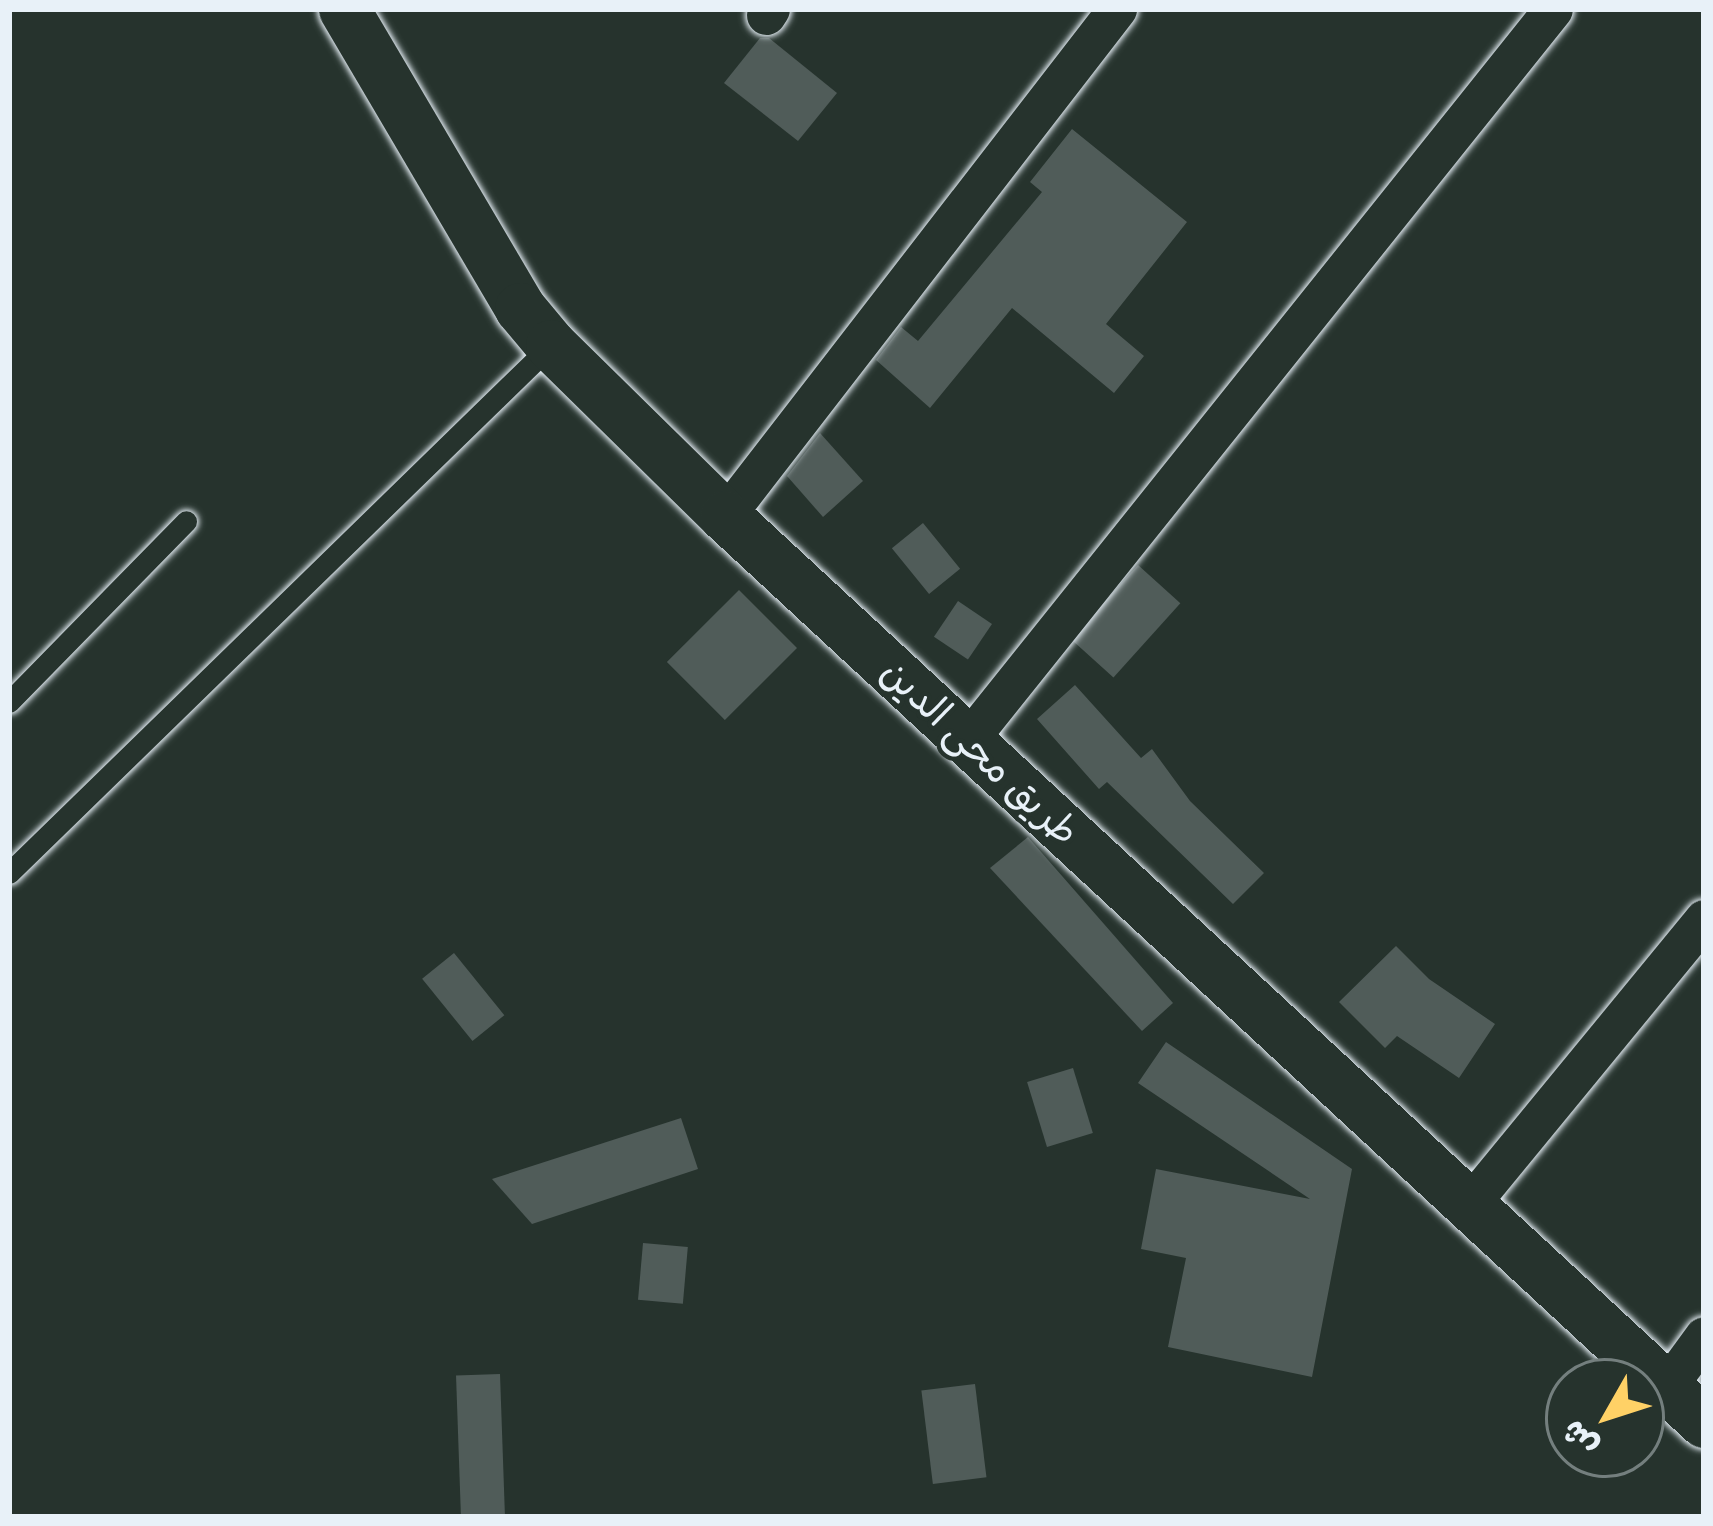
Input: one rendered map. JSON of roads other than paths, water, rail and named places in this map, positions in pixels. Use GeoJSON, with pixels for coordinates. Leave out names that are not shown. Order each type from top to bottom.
{"type":"FeatureCollection","features":[{"type":"Feature","properties":{"kind":"street"},"geometry":{"type":"LineString","coordinates":[[725,516],[1117,9]]}},
{"type":"Feature","properties":{"kind":"street"},"geometry":{"type":"LineString","coordinates":[[968,740],[1553,9]]}},
{"type":"Feature","properties":{"kind":"street","name":"طريق محى الدين"},"geometry":{"type":"LineString","coordinates":[[353,14],[520,308],[551,345],[725,516],[1704,1422]]}},
{"type":"Feature","properties":{"kind":"street"},"geometry":{"type":"LineString","coordinates":[[1469,1205],[1704,919]]}},
{"type":"Feature","properties":{"kind":"street"},"geometry":{"type":"LineString","coordinates":[[1666,1388],[1704,1336]]}},
{"type":"Feature","properties":{"kind":"lane"},"geometry":{"type":"LineString","coordinates":[[9,873],[551,345]]}},
{"type":"Feature","properties":{"kind":"lane"},"geometry":{"type":"LineString","coordinates":[[9,702],[186,521]]}}]}
